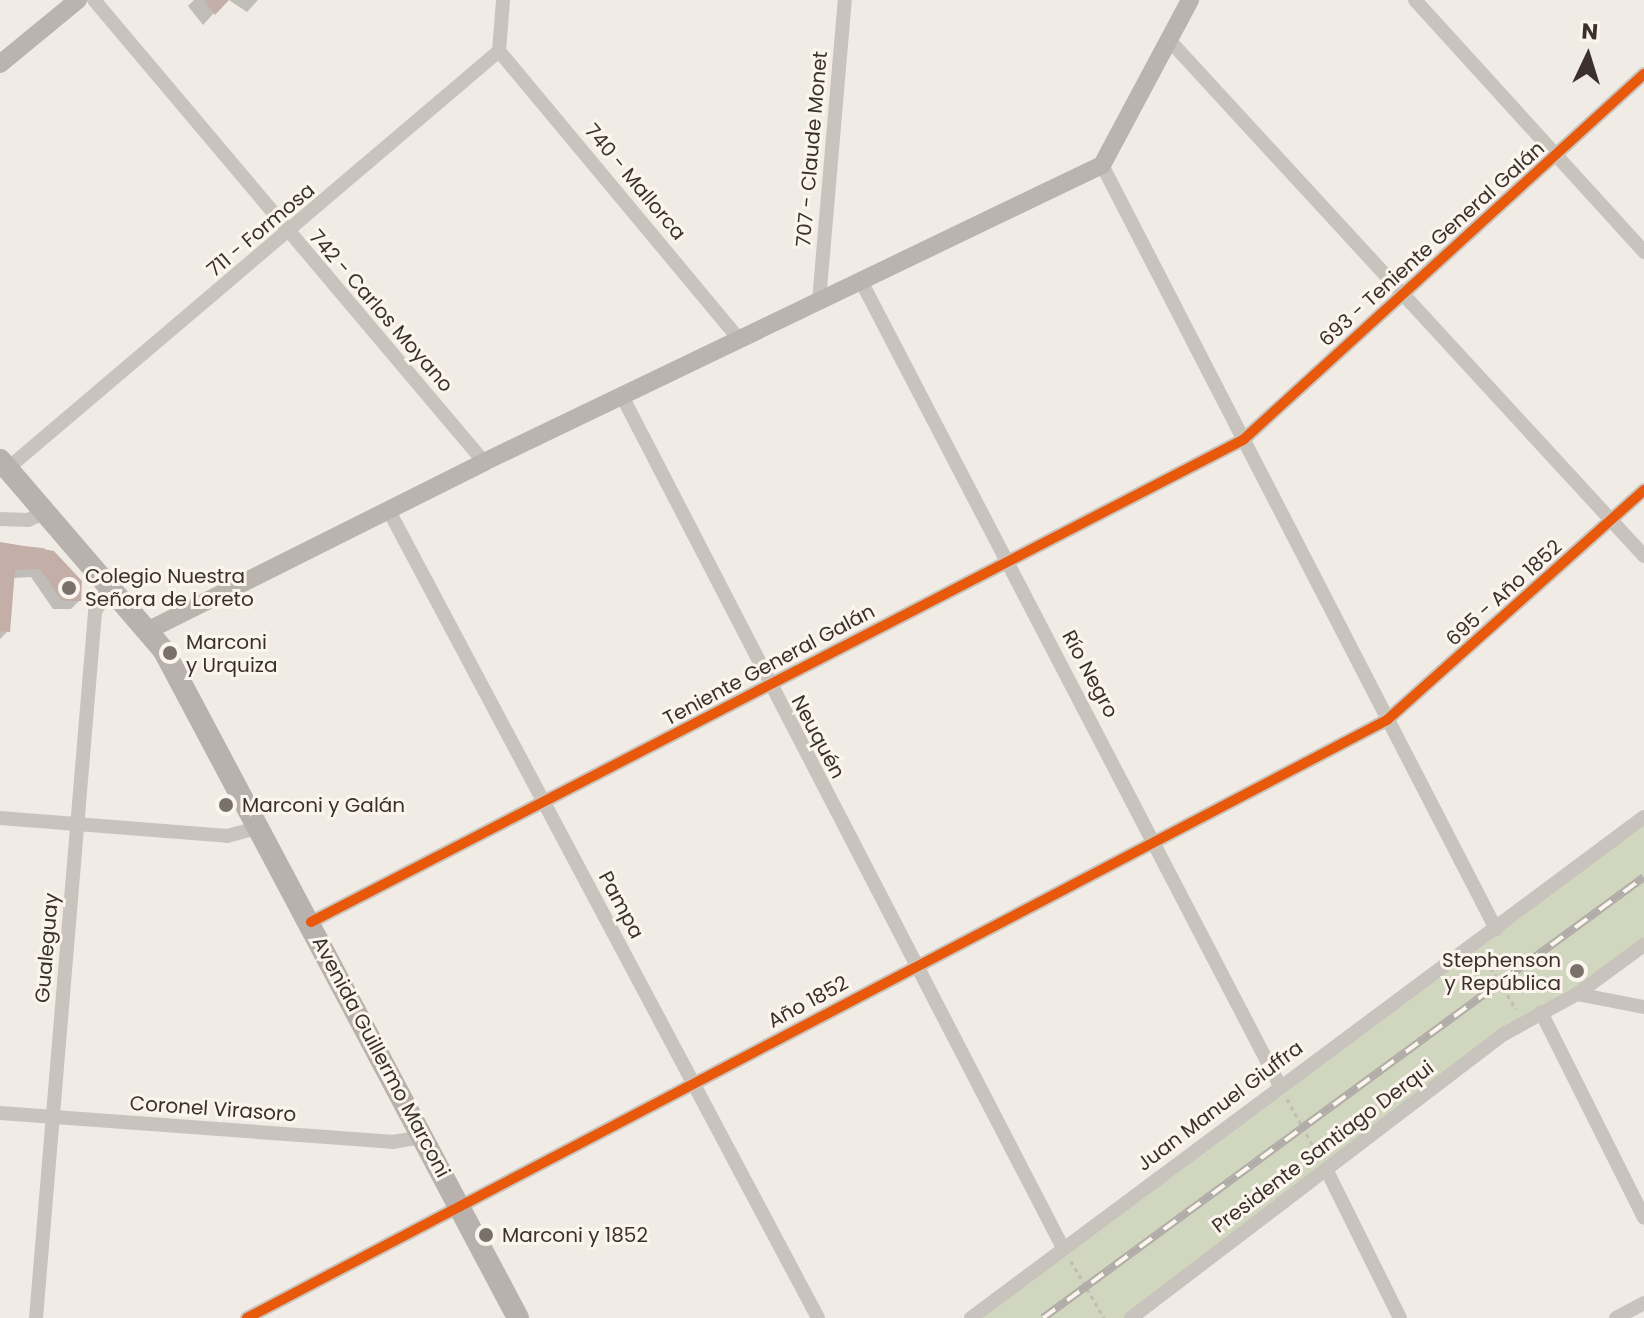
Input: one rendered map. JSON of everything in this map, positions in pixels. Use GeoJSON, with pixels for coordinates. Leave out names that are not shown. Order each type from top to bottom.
{"type":"FeatureCollection","features":[{"type":"Feature","properties":{"kind":"main road","name":"Avenida Guillermo Marconi"},"geometry":{"type":"LineString","coordinates":[[4,464],[149,630],[311,922],[518,1318]]}},
{"type":"Feature","properties":{"kind":"street"},"geometry":{"type":"LineString","coordinates":[[0,64],[78,0]]}},
{"type":"Feature","properties":{"kind":"street","name":"742 - Carlos Moyano"},"geometry":{"type":"LineString","coordinates":[[94,0],[288,234],[484,462]]}},
{"type":"Feature","properties":{"kind":"street"},"geometry":{"type":"LineString","coordinates":[[499,51],[503,0]]}},
{"type":"Feature","properties":{"kind":"street","name":"707 - Claude Monet"},"geometry":{"type":"LineString","coordinates":[[819,301],[845,0]]}},
{"type":"Feature","properties":{"kind":"street"},"geometry":{"type":"LineString","coordinates":[[149,630],[484,462],[623,398],[1102,165],[1190,0]]}},
{"type":"Feature","properties":{"kind":"street"},"geometry":{"type":"LineString","coordinates":[[1415,0],[1644,252]]}},
{"type":"Feature","properties":{"kind":"street"},"geometry":{"type":"LineString","coordinates":[[1170,41],[1644,556]]}},
{"type":"Feature","properties":{"kind":"street","name":"711 - Formosa"},"geometry":{"type":"LineString","coordinates":[[4,464],[288,234],[499,51]]}},
{"type":"Feature","properties":{"kind":"street","name":"740 - Mallorca"},"geometry":{"type":"LineString","coordinates":[[499,51],[739,339]]}},
{"type":"Feature","properties":{"kind":"street","name":"693 - Teniente General Galán"},"geometry":{"type":"LineString","coordinates":[[1243,440],[1644,74]]}},
{"type":"Feature","properties":{"kind":"street"},"geometry":{"type":"LineString","coordinates":[[1102,165],[1496,929]]}},
{"type":"Feature","properties":{"kind":"street","name":"Río Negro"},"geometry":{"type":"LineString","coordinates":[[862,283],[1155,840],[1280,1086]]}},
{"type":"Feature","properties":{"kind":"street","name":"Neuquén"},"geometry":{"type":"LineString","coordinates":[[623,398],[1063,1248]]}},
{"type":"Feature","properties":{"kind":"street","name":"Teniente General Galán"},"geometry":{"type":"LineString","coordinates":[[311,922],[544,805],[769,684],[1243,440]]}},
{"type":"Feature","properties":{"kind":"street","name":"695 - Año 1852"},"geometry":{"type":"LineString","coordinates":[[1387,720],[1644,490]]}},
{"type":"Feature","properties":{"kind":"street","name":"Pampa"},"geometry":{"type":"LineString","coordinates":[[389,511],[818,1318]]}},
{"type":"Feature","properties":{"kind":"street"},"geometry":{"type":"LineString","coordinates":[[0,519],[28,520],[46,512]]}},
{"type":"Feature","properties":{"kind":"street","name":"Gualeguay"},"geometry":{"type":"LineString","coordinates":[[36,1318],[95,612],[110,585]]}},
{"type":"Feature","properties":{"kind":"street","name":"Año 1852"},"geometry":{"type":"LineString","coordinates":[[247,1318],[916,964],[1387,720]]}},
{"type":"Feature","properties":{"kind":"street","name":"Juan Manuel Giuffra"},"geometry":{"type":"LineString","coordinates":[[971,1318],[1644,817]]}},
{"type":"Feature","properties":{"kind":"street"},"geometry":{"type":"LineString","coordinates":[[0,818],[227,836],[260,827]]}},
{"type":"Feature","properties":{"kind":"street","name":"Presidente Santiago Derqui"},"geometry":{"type":"LineString","coordinates":[[1131,1318],[1524,1022],[1577,994],[1644,945]]}},
{"type":"Feature","properties":{"kind":"street"},"geometry":{"type":"LineString","coordinates":[[1577,994],[1644,1007]]}},
{"type":"Feature","properties":{"kind":"street"},"geometry":{"type":"LineString","coordinates":[[1541,1012],[1644,1218]]}},
{"type":"Feature","properties":{"kind":"street","name":"Coronel Virasoro"},"geometry":{"type":"LineString","coordinates":[[0,1113],[392,1142],[423,1137]]}},
{"type":"Feature","properties":{"kind":"street"},"geometry":{"type":"LineString","coordinates":[[1326,1169],[1400,1318]]}},
{"type":"Feature","properties":{"kind":"street"},"geometry":{"type":"LineString","coordinates":[[1616,1318],[1644,1303]]}},
{"type":"Feature","properties":{"kind":"path"},"geometry":{"type":"LineString","coordinates":[[1475,941],[1524,1022]]}},
{"type":"Feature","properties":{"kind":"path"},"geometry":{"type":"LineString","coordinates":[[1280,1086],[1326,1169]]}},
{"type":"Feature","properties":{"kind":"path"},"geometry":{"type":"LineString","coordinates":[[1063,1248],[1104,1318]]}},
{"type":"Feature","properties":{"kind":"green space"},"geometry":{"type":"Polygon","coordinates":[[[1644,817],[1644,945],[1541,1012],[1131,1318],[971,1318],[1644,817]]]}},
{"type":"Feature","properties":{"kind":"building"},"geometry":{"type":"Polygon","coordinates":[[[204,0],[229,0],[215,15],[204,0]]]}},
{"type":"Feature","properties":{"kind":"building","name":"Colegio Nuestra Señora de Loreto"},"geometry":{"type":"Polygon","coordinates":[[[0,542],[54,551],[82,581],[81,601],[62,601],[40,569],[15,570],[10,632],[0,631],[0,542]]]}},
{"type":"Feature","properties":{"kind":"railway"},"geometry":{"type":"LineString","coordinates":[[1043,1318],[1644,877]]}},
{"type":"Feature","properties":{"kind":"cycle path"},"geometry":{"type":"LineString","coordinates":[[311,922],[1243,440],[1644,74]]}},
{"type":"Feature","properties":{"kind":"cycle path"},"geometry":{"type":"LineString","coordinates":[[247,1318],[1387,720],[1644,490]]}},
{"type":"Feature","properties":{"kind":"place","name":"Colegio Nuestra Señora de Loreto"},"geometry":{"type":"Point","coordinates":[69,588]}},
{"type":"Feature","properties":{"kind":"place","name":"Marconi y Urquiza"},"geometry":{"type":"Point","coordinates":[170,653]}},
{"type":"Feature","properties":{"kind":"place","name":"Marconi y Galán"},"geometry":{"type":"Point","coordinates":[226,805]}},
{"type":"Feature","properties":{"kind":"place","name":"Stephenson y República"},"geometry":{"type":"Point","coordinates":[1577,971]}},
{"type":"Feature","properties":{"kind":"place","name":"Marconi y 1852"},"geometry":{"type":"Point","coordinates":[486,1235]}}]}
